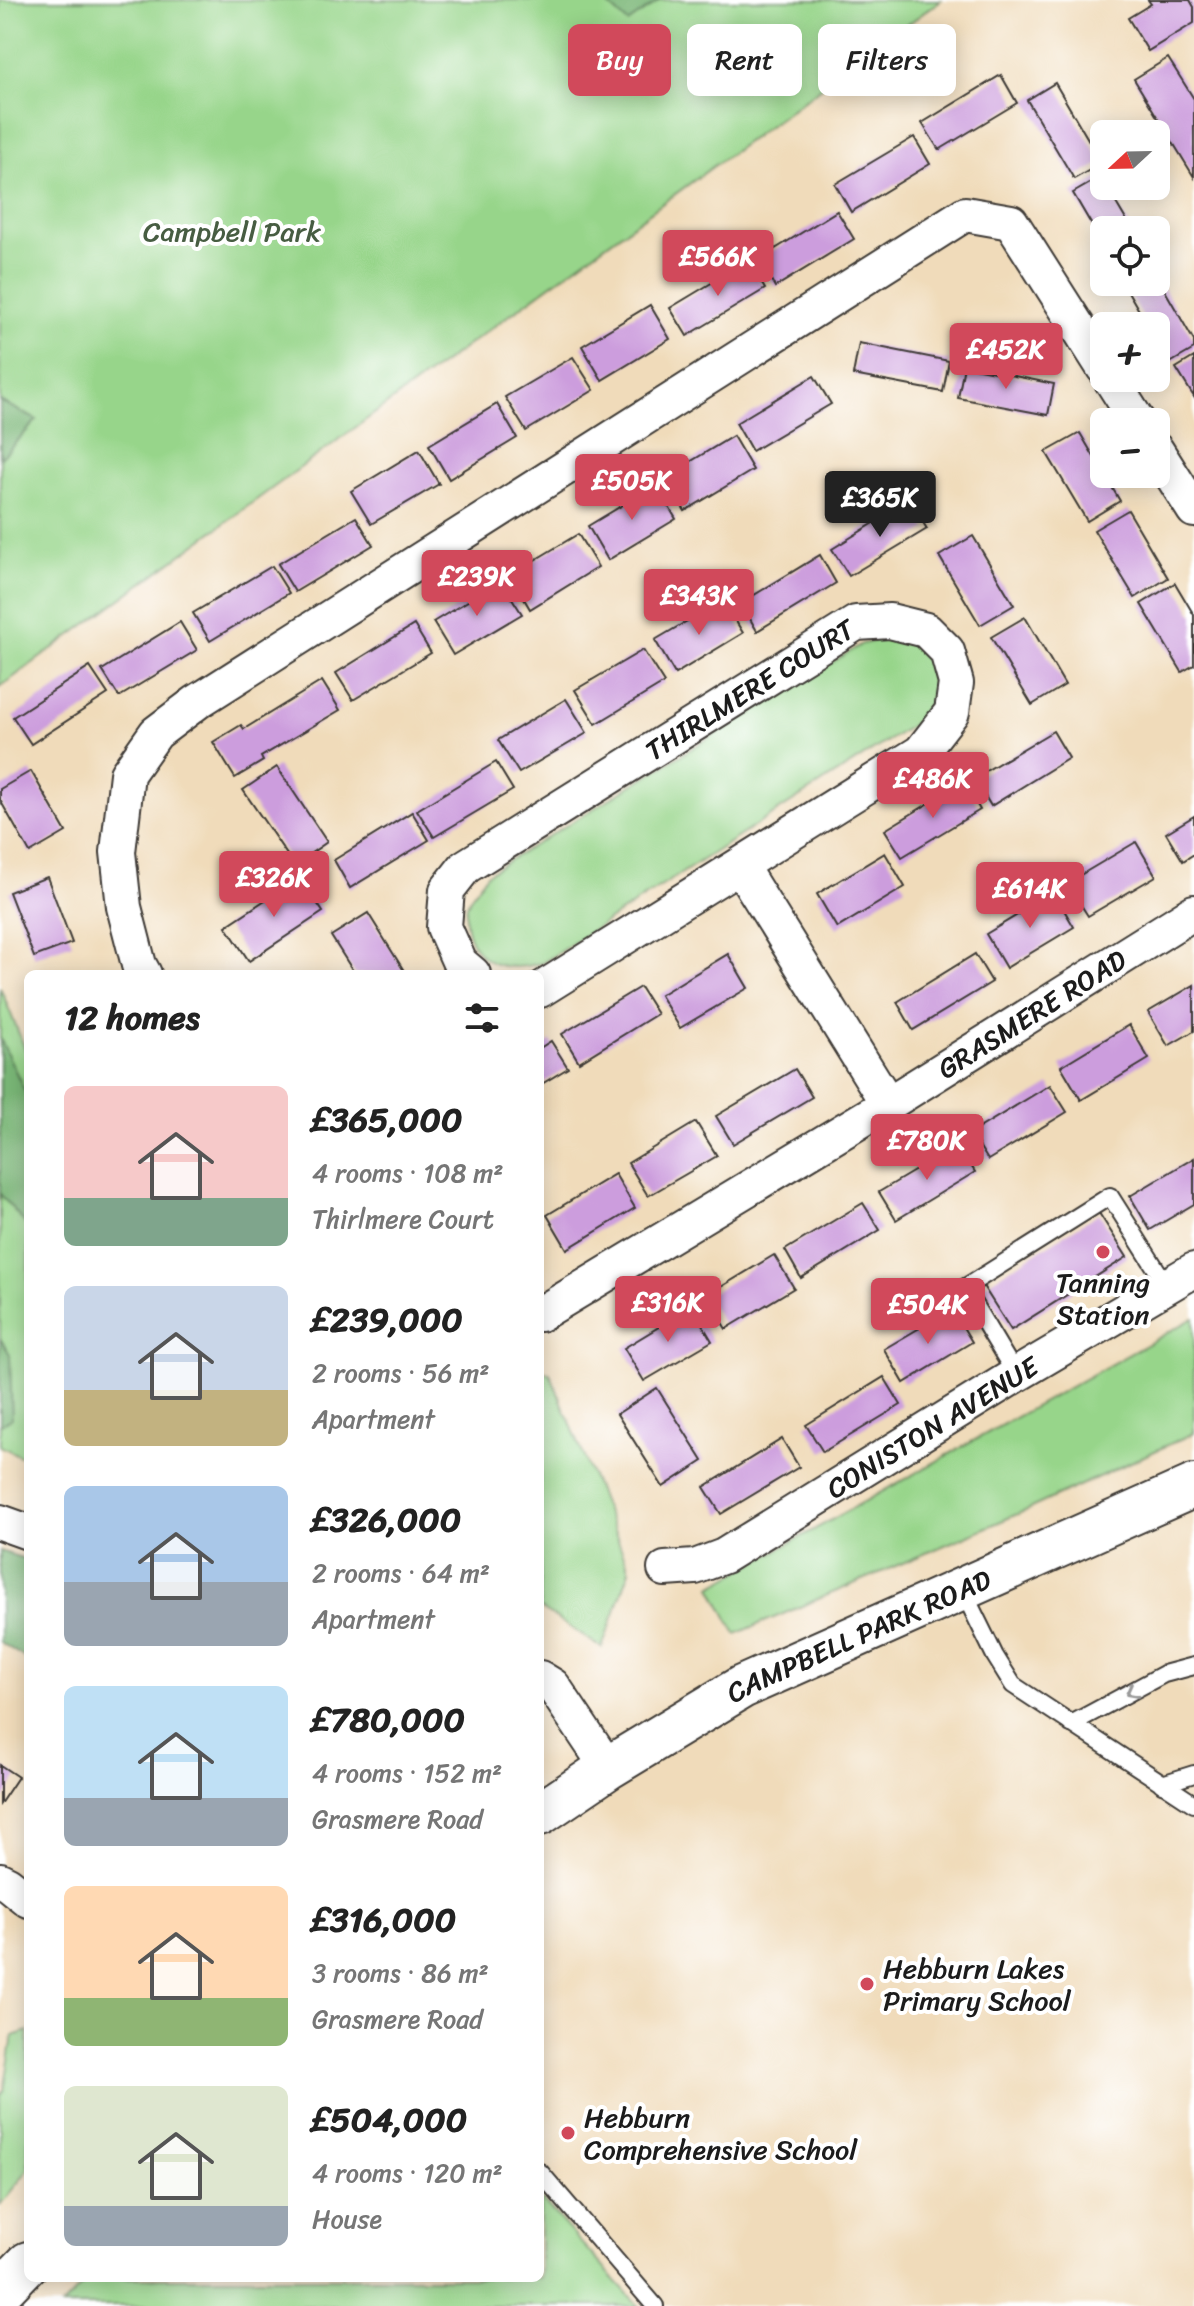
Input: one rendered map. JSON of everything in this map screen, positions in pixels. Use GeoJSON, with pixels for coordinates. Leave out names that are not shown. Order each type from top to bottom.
{"type":"FeatureCollection","features":[{"type":"Feature","properties":{"kind":"street"},"geometry":{"type":"LineString","coordinates":[[142,970],[124,907],[118,852],[127,774],[156,733],[197,702],[965,214],[1011,222],[1090,346]]}},
{"type":"Feature","properties":{"kind":"street"},"geometry":{"type":"LineString","coordinates":[[1170,472],[1194,510]]}},
{"type":"Feature","properties":{"kind":"street","name":"THIRLMERE COURT"},"geometry":{"type":"LineString","coordinates":[[468,970],[460,963],[444,927],[447,890],[465,867],[856,623],[890,621],[926,630],[947,651],[956,683],[952,712],[921,752],[544,988]]}},
{"type":"Feature","properties":{"kind":"street"},"geometry":{"type":"LineString","coordinates":[[740,866],[888,1104]]}},
{"type":"Feature","properties":{"kind":"street","name":"GRASMERE ROAD"},"geometry":{"type":"LineString","coordinates":[[544,1312],[888,1104],[1194,912]]}},
{"type":"Feature","properties":{"kind":"street","name":"CONISTON AVENUE"},"geometry":{"type":"LineString","coordinates":[[665,1569],[695,1567],[724,1556],[1016,1375],[1181,1278]]}},
{"type":"Feature","properties":{"kind":"street","name":"CAMPBELL PARK ROAD"},"geometry":{"type":"LineString","coordinates":[[544,1811],[608,1768],[742,1687],[1194,1486]]}},
{"type":"Feature","properties":{"kind":"street"},"geometry":{"type":"LineString","coordinates":[[0,1522],[24,1531]]}},
{"type":"Feature","properties":{"kind":"street"},"geometry":{"type":"LineString","coordinates":[[544,1680],[553,1686],[608,1768]]}},
{"type":"Feature","properties":{"kind":"street"},"geometry":{"type":"LineString","coordinates":[[0,1880],[24,1897]]}},
{"type":"Feature","properties":{"kind":"street"},"geometry":{"type":"LineString","coordinates":[[0,2292],[24,2267]]}},
{"type":"Feature","properties":{"kind":"lane"},"geometry":{"type":"LineString","coordinates":[[1016,1375],[964,1288],[1110,1196],[1181,1278]]}},
{"type":"Feature","properties":{"kind":"lane"},"geometry":{"type":"LineString","coordinates":[[962,1589],[1013,1685],[1194,1804]]}},
{"type":"Feature","properties":{"kind":"lane"},"geometry":{"type":"LineString","coordinates":[[1071,1724],[1164,1674],[1194,1666]]}},
{"type":"Feature","properties":{"kind":"lane"},"geometry":{"type":"LineString","coordinates":[[1162,1784],[1194,1774]]}},
{"type":"Feature","properties":{"kind":"lane"},"geometry":{"type":"LineString","coordinates":[[544,2177],[655,2306]]}},
{"type":"Feature","properties":{"kind":"green space","name":"Campbell Park"},"geometry":{"type":"Polygon","coordinates":[[[0,0],[941,0],[908,24],[818,24],[818,90],[0,687],[0,0]]]}},
{"type":"Feature","properties":{"kind":"green space"},"geometry":{"type":"Polygon","coordinates":[[[603,0],[660,0],[628,23],[603,0]]]}},
{"type":"Feature","properties":{"kind":"green space"},"geometry":{"type":"Polygon","coordinates":[[[0,401],[37,420],[0,459],[0,401]]]}},
{"type":"Feature","properties":{"kind":"green space"},"geometry":{"type":"Polygon","coordinates":[[[887,638],[910,639],[926,659],[933,685],[923,718],[542,963],[504,966],[490,961],[476,949],[466,924],[467,905],[487,874],[862,644],[887,638]]]}},
{"type":"Feature","properties":{"kind":"green space"},"geometry":{"type":"Polygon","coordinates":[[[0,987],[24,1046],[24,1458],[0,1446],[0,987]]]}},
{"type":"Feature","properties":{"kind":"green space"},"geometry":{"type":"Polygon","coordinates":[[[0,1038],[24,1089],[24,1222],[0,1194],[0,1038]]]}},
{"type":"Feature","properties":{"kind":"green space"},"geometry":{"type":"Polygon","coordinates":[[[1194,1318],[1194,1433],[1020,1513],[736,1634],[711,1587],[1194,1318]]]}},
{"type":"Feature","properties":{"kind":"green space"},"geometry":{"type":"Polygon","coordinates":[[[0,1338],[10,1354],[12,1418],[0,1425],[0,1338]]]}},
{"type":"Feature","properties":{"kind":"green space"},"geometry":{"type":"Polygon","coordinates":[[[544,1372],[550,1373],[630,1570],[602,1648],[544,1611],[544,1372]]]}},
{"type":"Feature","properties":{"kind":"green space"},"geometry":{"type":"Polygon","coordinates":[[[0,1551],[24,1559],[24,1657],[0,1642],[0,1551]]]}},
{"type":"Feature","properties":{"kind":"green space"},"geometry":{"type":"Polygon","coordinates":[[[24,2032],[24,2175],[0,2205],[0,2095],[4,2091],[13,2036],[24,2032]]]}},
{"type":"Feature","properties":{"kind":"green space"},"geometry":{"type":"Polygon","coordinates":[[[544,2202],[639,2306],[62,2306],[85,2282],[544,2282],[544,2202]]]}},
{"type":"Feature","properties":{"kind":"building"},"geometry":{"type":"Polygon","coordinates":[[[1148,0],[1190,0],[1194,7],[1194,23],[1148,51],[1128,18],[1151,4],[1148,0]]]}},
{"type":"Feature","properties":{"kind":"building"},"geometry":{"type":"Polygon","coordinates":[[[1168,58],[1194,99],[1194,177],[1170,138],[1170,120],[1159,120],[1134,79],[1168,58]]]}},
{"type":"Feature","properties":{"kind":"building"},"geometry":{"type":"Polygon","coordinates":[[[1001,75],[1017,103],[939,150],[922,123],[1001,75]]]}},
{"type":"Feature","properties":{"kind":"building"},"geometry":{"type":"Polygon","coordinates":[[[1055,83],[1090,143],[1090,170],[1074,179],[1027,100],[1055,83]]]}},
{"type":"Feature","properties":{"kind":"building"},"geometry":{"type":"Polygon","coordinates":[[[914,137],[930,164],[851,212],[835,184],[914,137]]]}},
{"type":"Feature","properties":{"kind":"building"},"geometry":{"type":"Polygon","coordinates":[[[1090,183],[1090,200],[1114,200],[1124,216],[1090,216],[1090,222],[1073,193],[1090,183]]]}},
{"type":"Feature","properties":{"kind":"building"},"geometry":{"type":"Polygon","coordinates":[[[837,211],[854,239],[775,287],[759,259],[837,211]]]}},
{"type":"Feature","properties":{"kind":"building"},"geometry":{"type":"Polygon","coordinates":[[[748,261],[765,289],[687,336],[670,308],[748,261]]]}},
{"type":"Feature","properties":{"kind":"building"},"geometry":{"type":"Polygon","coordinates":[[[1131,296],[1168,296],[1194,341],[1194,349],[1170,363],[1170,312],[1140,312],[1131,296]]]}},
{"type":"Feature","properties":{"kind":"building"},"geometry":{"type":"Polygon","coordinates":[[[650,305],[670,339],[602,380],[582,346],[650,305]]]}},
{"type":"Feature","properties":{"kind":"building"},"geometry":{"type":"Polygon","coordinates":[[[859,343],[949,361],[943,392],[853,375],[859,343]]]}},
{"type":"Feature","properties":{"kind":"building"},"geometry":{"type":"Polygon","coordinates":[[[573,357],[594,390],[526,431],[505,397],[573,357]]]}},
{"type":"Feature","properties":{"kind":"building"},"geometry":{"type":"Polygon","coordinates":[[[1194,357],[1194,397],[1176,368],[1194,357]]]}},
{"type":"Feature","properties":{"kind":"building"},"geometry":{"type":"Polygon","coordinates":[[[964,366],[1054,384],[1048,415],[958,398],[964,366]]]}},
{"type":"Feature","properties":{"kind":"building"},"geometry":{"type":"Polygon","coordinates":[[[814,376],[831,404],[752,451],[736,423],[814,376]]]}},
{"type":"Feature","properties":{"kind":"building"},"geometry":{"type":"Polygon","coordinates":[[[497,404],[517,438],[449,479],[429,445],[497,404]]]}},
{"type":"Feature","properties":{"kind":"building"},"geometry":{"type":"Polygon","coordinates":[[[1080,433],[1090,450],[1090,488],[1112,488],[1120,501],[1087,521],[1046,452],[1080,433]]]}},
{"type":"Feature","properties":{"kind":"building"},"geometry":{"type":"Polygon","coordinates":[[[733,436],[753,470],[685,511],[665,477],[733,436]]]}},
{"type":"Feature","properties":{"kind":"building"},"geometry":{"type":"Polygon","coordinates":[[[419,450],[439,484],[371,524],[351,491],[419,450]]]}},
{"type":"Feature","properties":{"kind":"building"},"geometry":{"type":"Polygon","coordinates":[[[656,485],[676,519],[608,560],[588,526],[656,485]]]}},
{"type":"Feature","properties":{"kind":"building"},"geometry":{"type":"Polygon","coordinates":[[[910,501],[927,529],[849,576],[832,549],[910,501]]]}},
{"type":"Feature","properties":{"kind":"building"},"geometry":{"type":"Polygon","coordinates":[[[1128,510],[1168,578],[1135,598],[1094,530],[1128,510]]]}},
{"type":"Feature","properties":{"kind":"building"},"geometry":{"type":"Polygon","coordinates":[[[356,517],[373,545],[295,592],[278,564],[356,517]]]}},
{"type":"Feature","properties":{"kind":"building"},"geometry":{"type":"Polygon","coordinates":[[[578,534],[598,567],[530,609],[510,575],[578,534]]]}},
{"type":"Feature","properties":{"kind":"building"},"geometry":{"type":"Polygon","coordinates":[[[973,536],[1014,605],[980,625],[939,556],[973,536]]]}},
{"type":"Feature","properties":{"kind":"building"},"geometry":{"type":"Polygon","coordinates":[[[820,555],[836,583],[757,631],[741,603],[820,555]]]}},
{"type":"Feature","properties":{"kind":"building"},"geometry":{"type":"Polygon","coordinates":[[[272,566],[289,593],[210,641],[193,613],[272,566]]]}},
{"type":"Feature","properties":{"kind":"building"},"geometry":{"type":"Polygon","coordinates":[[[501,581],[522,614],[453,655],[433,622],[501,581]]]}},
{"type":"Feature","properties":{"kind":"building"},"geometry":{"type":"Polygon","coordinates":[[[1175,583],[1194,615],[1194,665],[1182,672],[1141,604],[1175,583]]]}},
{"type":"Feature","properties":{"kind":"building"},"geometry":{"type":"Polygon","coordinates":[[[723,600],[743,633],[675,674],[655,640],[723,600]]]}},
{"type":"Feature","properties":{"kind":"building"},"geometry":{"type":"Polygon","coordinates":[[[1025,617],[1065,685],[1032,705],[991,637],[1025,617]]]}},
{"type":"Feature","properties":{"kind":"building"},"geometry":{"type":"Polygon","coordinates":[[[180,622],[197,650],[119,697],[102,670],[180,622]]]}},
{"type":"Feature","properties":{"kind":"building"},"geometry":{"type":"Polygon","coordinates":[[[414,625],[431,653],[353,700],[336,673],[414,625]]]}},
{"type":"Feature","properties":{"kind":"building"},"geometry":{"type":"Polygon","coordinates":[[[643,650],[664,683],[596,724],[575,690],[643,650]]]}},
{"type":"Feature","properties":{"kind":"building"},"geometry":{"type":"Polygon","coordinates":[[[90,667],[108,694],[31,744],[13,717],[90,667]]]}},
{"type":"Feature","properties":{"kind":"building"},"geometry":{"type":"Polygon","coordinates":[[[322,681],[340,710],[261,757],[263,761],[235,778],[213,742],[241,725],[244,729],[322,681]]]}},
{"type":"Feature","properties":{"kind":"building"},"geometry":{"type":"Polygon","coordinates":[[[566,699],[587,733],[519,773],[498,740],[566,699]]]}},
{"type":"Feature","properties":{"kind":"building"},"geometry":{"type":"Polygon","coordinates":[[[1053,731],[1069,758],[991,806],[974,778],[1053,731]]]}},
{"type":"Feature","properties":{"kind":"building"},"geometry":{"type":"Polygon","coordinates":[[[496,762],[513,790],[434,837],[417,810],[496,762]]]}},
{"type":"Feature","properties":{"kind":"building"},"geometry":{"type":"Polygon","coordinates":[[[277,767],[327,842],[294,865],[243,790],[277,767]]]}},
{"type":"Feature","properties":{"kind":"building"},"geometry":{"type":"Polygon","coordinates":[[[31,771],[66,832],[30,853],[0,800],[0,789],[31,771]]]}},
{"type":"Feature","properties":{"kind":"building"},"geometry":{"type":"Polygon","coordinates":[[[964,782],[980,810],[902,857],[885,830],[964,782]]]}},
{"type":"Feature","properties":{"kind":"building"},"geometry":{"type":"Polygon","coordinates":[[[412,812],[429,840],[350,888],[334,860],[412,812]]]}},
{"type":"Feature","properties":{"kind":"building"},"geometry":{"type":"Polygon","coordinates":[[[1194,816],[1194,854],[1183,861],[1166,833],[1194,816]]]}},
{"type":"Feature","properties":{"kind":"building"},"geometry":{"type":"Polygon","coordinates":[[[1136,842],[1156,876],[1088,916],[1067,883],[1136,842]]]}},
{"type":"Feature","properties":{"kind":"building"},"geometry":{"type":"Polygon","coordinates":[[[885,853],[905,887],[837,928],[817,894],[885,853]]]}},
{"type":"Feature","properties":{"kind":"building"},"geometry":{"type":"Polygon","coordinates":[[[47,877],[72,943],[34,957],[9,892],[47,877]]]}},
{"type":"Feature","properties":{"kind":"building"},"geometry":{"type":"Polygon","coordinates":[[[300,877],[323,912],[249,961],[226,926],[300,877]]]}},
{"type":"Feature","properties":{"kind":"building"},"geometry":{"type":"Polygon","coordinates":[[[1054,893],[1074,927],[1006,968],[986,934],[1054,893]]]}},
{"type":"Feature","properties":{"kind":"building"},"geometry":{"type":"Polygon","coordinates":[[[368,913],[404,970],[352,970],[331,936],[368,913]]]}},
{"type":"Feature","properties":{"kind":"building"},"geometry":{"type":"Polygon","coordinates":[[[728,954],[748,988],[680,1028],[660,995],[728,954]]]}},
{"type":"Feature","properties":{"kind":"building"},"geometry":{"type":"Polygon","coordinates":[[[975,954],[992,982],[913,1030],[897,1002],[975,954]]]}},
{"type":"Feature","properties":{"kind":"building"},"geometry":{"type":"Polygon","coordinates":[[[1194,985],[1194,1031],[1168,1046],[1148,1012],[1194,985]]]}},
{"type":"Feature","properties":{"kind":"building"},"geometry":{"type":"Polygon","coordinates":[[[640,987],[657,1014],[579,1062],[562,1034],[640,987]]]}},
{"type":"Feature","properties":{"kind":"building"},"geometry":{"type":"Polygon","coordinates":[[[1129,1025],[1149,1059],[1081,1100],[1061,1066],[1129,1025]]]}},
{"type":"Feature","properties":{"kind":"building"},"geometry":{"type":"Polygon","coordinates":[[[551,1041],[568,1068],[544,1083],[544,1045],[551,1041]]]}},
{"type":"Feature","properties":{"kind":"building"},"geometry":{"type":"Polygon","coordinates":[[[795,1069],[812,1097],[733,1144],[716,1116],[795,1069]]]}},
{"type":"Feature","properties":{"kind":"building"},"geometry":{"type":"Polygon","coordinates":[[[1050,1085],[1067,1112],[988,1160],[971,1133],[1050,1085]]]}},
{"type":"Feature","properties":{"kind":"building"},"geometry":{"type":"Polygon","coordinates":[[[696,1122],[717,1156],[648,1196],[628,1163],[696,1122]]]}},
{"type":"Feature","properties":{"kind":"building"},"geometry":{"type":"Polygon","coordinates":[[[958,1145],[975,1172],[896,1220],[879,1192],[958,1145]]]}},
{"type":"Feature","properties":{"kind":"building"},"geometry":{"type":"Polygon","coordinates":[[[1194,1158],[1194,1204],[1150,1230],[1130,1196],[1194,1158]]]}},
{"type":"Feature","properties":{"kind":"building"},"geometry":{"type":"Polygon","coordinates":[[[615,1174],[635,1208],[567,1249],[547,1215],[615,1174]]]}},
{"type":"Feature","properties":{"kind":"building"},"geometry":{"type":"Polygon","coordinates":[[[863,1203],[880,1230],[801,1278],[785,1250],[863,1203]]]}},
{"type":"Feature","properties":{"kind":"building"},"geometry":{"type":"Polygon","coordinates":[[[1099,1213],[1127,1257],[1011,1330],[983,1286],[1099,1213]]]}},
{"type":"Feature","properties":{"kind":"building"},"geometry":{"type":"Polygon","coordinates":[[[774,1255],[794,1288],[726,1329],[706,1296],[774,1255]]]}},
{"type":"Feature","properties":{"kind":"building"},"geometry":{"type":"Polygon","coordinates":[[[692,1307],[712,1341],[644,1381],[624,1348],[692,1307]]]}},
{"type":"Feature","properties":{"kind":"building"},"geometry":{"type":"Polygon","coordinates":[[[952,1309],[972,1342],[904,1383],[884,1349],[952,1309]]]}},
{"type":"Feature","properties":{"kind":"building"},"geometry":{"type":"Polygon","coordinates":[[[884,1377],[901,1405],[823,1452],[806,1425],[884,1377]]]}},
{"type":"Feature","properties":{"kind":"building"},"geometry":{"type":"Polygon","coordinates":[[[657,1388],[703,1461],[663,1487],[617,1414],[657,1388]]]}},
{"type":"Feature","properties":{"kind":"building"},"geometry":{"type":"Polygon","coordinates":[[[782,1439],[799,1467],[721,1514],[704,1487],[782,1439]]]}},
{"type":"Feature","properties":{"kind":"building"},"geometry":{"type":"Polygon","coordinates":[[[0,1765],[18,1777],[0,1804],[0,1765]]]}},
{"type":"Feature","properties":{"kind":"place","name":"Tanning Station"},"geometry":{"type":"Point","coordinates":[1103,1252]}},
{"type":"Feature","properties":{"kind":"place","name":"Hebburn Lakes Primary School"},"geometry":{"type":"Point","coordinates":[867,1984]}},
{"type":"Feature","properties":{"kind":"place","name":"Hebburn Comprehensive School"},"geometry":{"type":"Point","coordinates":[568,2133]}}]}
